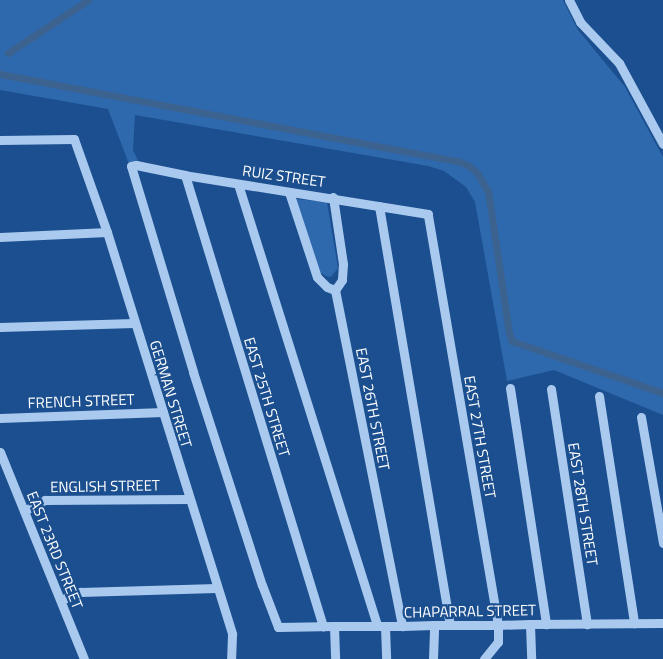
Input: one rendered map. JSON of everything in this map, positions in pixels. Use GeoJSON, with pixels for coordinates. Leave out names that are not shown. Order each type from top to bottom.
{"type":"FeatureCollection","features":[{"type":"Feature","properties":{"kind":"street"},"geometry":{"type":"LineString","coordinates":[[569,0],[580,22],[619,63],[663,144]]}},
{"type":"Feature","properties":{"kind":"street","name":"GERMAN STREET"},"geometry":{"type":"LineString","coordinates":[[0,140],[74,139],[106,232],[216,588],[232,634],[231,659]]}},
{"type":"Feature","properties":{"kind":"street","name":"RUIZ STREET"},"geometry":{"type":"LineString","coordinates":[[278,627],[262,585],[196,381],[131,166],[136,165],[238,184],[428,214]]}},
{"type":"Feature","properties":{"kind":"street","name":"EAST 25TH STREET"},"geometry":{"type":"LineString","coordinates":[[185,175],[323,626]]}},
{"type":"Feature","properties":{"kind":"street"},"geometry":{"type":"LineString","coordinates":[[238,184],[381,626],[386,659]]}},
{"type":"Feature","properties":{"kind":"street"},"geometry":{"type":"LineString","coordinates":[[289,192],[317,277],[327,287],[335,290],[342,280],[343,264],[333,198]]}},
{"type":"Feature","properties":{"kind":"street"},"geometry":{"type":"LineString","coordinates":[[379,206],[450,625]]}},
{"type":"Feature","properties":{"kind":"street","name":"EAST 27TH STREET"},"geometry":{"type":"LineString","coordinates":[[428,214],[498,625],[498,642],[484,659]]}},
{"type":"Feature","properties":{"kind":"street"},"geometry":{"type":"LineString","coordinates":[[0,237],[106,232]]}},
{"type":"Feature","properties":{"kind":"street","name":"EAST 26TH STREET"},"geometry":{"type":"LineString","coordinates":[[335,290],[402,626]]}},
{"type":"Feature","properties":{"kind":"street"},"geometry":{"type":"LineString","coordinates":[[0,327],[134,322]]}},
{"type":"Feature","properties":{"kind":"street"},"geometry":{"type":"LineString","coordinates":[[510,388],[546,624]]}},
{"type":"Feature","properties":{"kind":"street","name":"EAST 28TH STREET"},"geometry":{"type":"LineString","coordinates":[[551,389],[587,624]]}},
{"type":"Feature","properties":{"kind":"street"},"geometry":{"type":"LineString","coordinates":[[600,396],[634,623]]}},
{"type":"Feature","properties":{"kind":"street","name":"FRENCH STREET"},"geometry":{"type":"LineString","coordinates":[[0,418],[163,412]]}},
{"type":"Feature","properties":{"kind":"street"},"geometry":{"type":"LineString","coordinates":[[642,417],[663,543]]}},
{"type":"Feature","properties":{"kind":"street","name":"EAST 23RD STREET"},"geometry":{"type":"LineString","coordinates":[[0,452],[84,659]]}},
{"type":"Feature","properties":{"kind":"street","name":"ENGLISH STREET"},"geometry":{"type":"LineString","coordinates":[[24,511],[45,500],[189,499]]}},
{"type":"Feature","properties":{"kind":"street"},"geometry":{"type":"LineString","coordinates":[[61,600],[80,592],[216,588]]}},
{"type":"Feature","properties":{"kind":"street","name":"CHAPARRAL STREET"},"geometry":{"type":"LineString","coordinates":[[278,627],[663,623]]}},
{"type":"Feature","properties":{"kind":"street"},"geometry":{"type":"LineString","coordinates":[[530,624],[531,659]]}},
{"type":"Feature","properties":{"kind":"street"},"geometry":{"type":"LineString","coordinates":[[334,626],[335,659]]}},
{"type":"Feature","properties":{"kind":"street"},"geometry":{"type":"LineString","coordinates":[[433,659],[434,626]]}},
{"type":"Feature","properties":{"kind":"shaded area"},"geometry":{"type":"Polygon","coordinates":[[[0,0],[563,0],[578,30],[625,87],[663,157],[663,415],[554,370],[507,381],[475,202],[466,187],[444,171],[428,166],[135,115],[133,150],[138,161],[129,164],[108,109],[0,90],[0,0]]]}},
{"type":"Feature","properties":{"kind":"shaded area"},"geometry":{"type":"Polygon","coordinates":[[[296,199],[327,202],[338,268],[332,276],[328,277],[319,272],[296,199]]]}},
{"type":"Feature","properties":{"kind":"waterway"},"geometry":{"type":"LineString","coordinates":[[8,53],[88,0]]}},
{"type":"Feature","properties":{"kind":"waterway"},"geometry":{"type":"LineString","coordinates":[[0,74],[458,161],[469,166],[477,173],[488,191],[509,333],[512,341],[663,393]]}}]}
